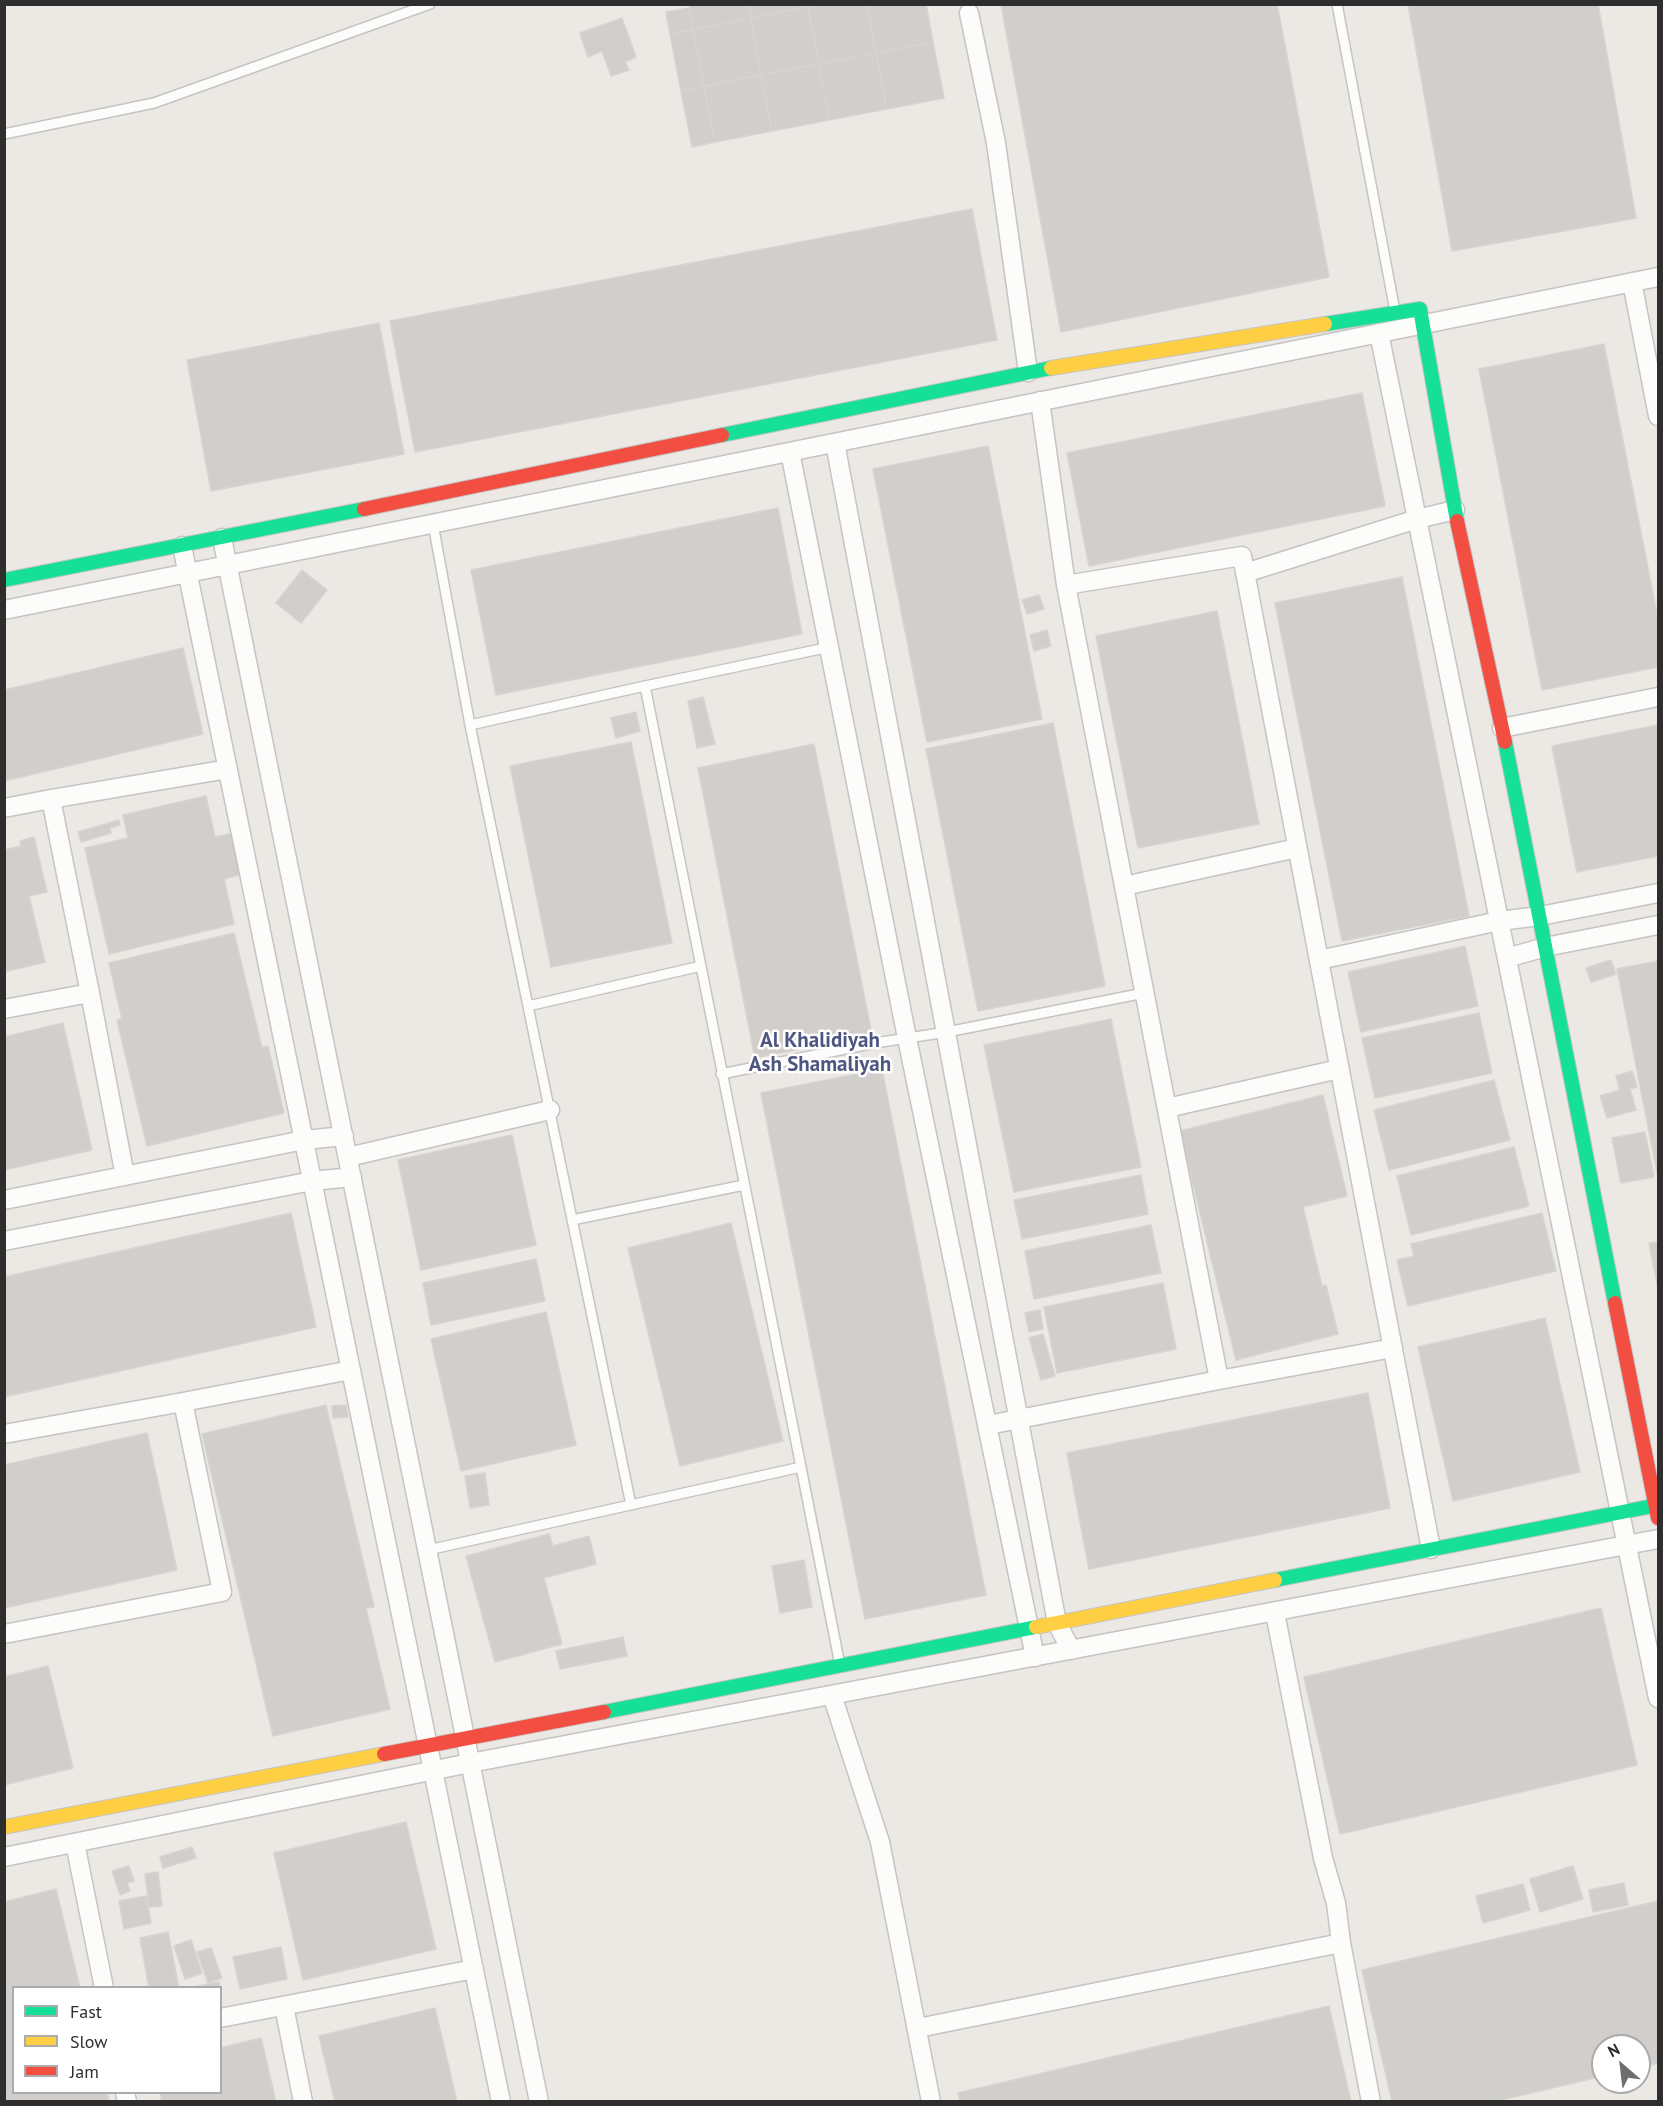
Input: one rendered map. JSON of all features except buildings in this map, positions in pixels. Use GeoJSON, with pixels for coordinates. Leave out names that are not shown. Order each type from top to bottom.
{"type":"FeatureCollection","features":[{"type":"Feature","properties":{"kind":"street"},"geometry":{"type":"LineString","coordinates":[[969,13],[996,143],[1028,372]]}},
{"type":"Feature","properties":{"kind":"street"},"geometry":{"type":"LineString","coordinates":[[4,610],[1659,277]]}},
{"type":"Feature","properties":{"kind":"street"},"geometry":{"type":"LineString","coordinates":[[1632,282],[1659,416]]}},
{"type":"Feature","properties":{"kind":"street"},"geometry":{"type":"LineString","coordinates":[[4,580],[222,538],[1028,372],[1420,309],[1455,510],[1502,728],[1658,1510],[1620,1512],[4,1827]]}},
{"type":"Feature","properties":{"kind":"street"},"geometry":{"type":"LineString","coordinates":[[1379,333],[1659,1698]]}},
{"type":"Feature","properties":{"kind":"street"},"geometry":{"type":"LineString","coordinates":[[1040,401],[1066,585],[1219,1380]]}},
{"type":"Feature","properties":{"kind":"street"},"geometry":{"type":"LineString","coordinates":[[835,443],[1057,1623],[1071,1650]]}},
{"type":"Feature","properties":{"kind":"street"},"geometry":{"type":"LineString","coordinates":[[790,452],[907,1038],[1035,1657]]}},
{"type":"Feature","properties":{"kind":"street"},"geometry":{"type":"LineString","coordinates":[[1245,573],[1417,519],[1455,510]]}},
{"type":"Feature","properties":{"kind":"street"},"geometry":{"type":"LineString","coordinates":[[222,538],[539,2102]]}},
{"type":"Feature","properties":{"kind":"street"},"geometry":{"type":"LineString","coordinates":[[182,546],[501,2102]]}},
{"type":"Feature","properties":{"kind":"street"},"geometry":{"type":"LineString","coordinates":[[1066,585],[1242,556],[1431,1549]]}},
{"type":"Feature","properties":{"kind":"street"},"geometry":{"type":"LineString","coordinates":[[1502,728],[1659,697]]}},
{"type":"Feature","properties":{"kind":"street"},"geometry":{"type":"LineString","coordinates":[[4,807],[228,769]]}},
{"type":"Feature","properties":{"kind":"street"},"geometry":{"type":"LineString","coordinates":[[51,800],[126,1176]]}},
{"type":"Feature","properties":{"kind":"street"},"geometry":{"type":"LineString","coordinates":[[1124,886],[1297,848]]}},
{"type":"Feature","properties":{"kind":"street"},"geometry":{"type":"LineString","coordinates":[[1319,960],[1499,921],[1540,916],[1659,893]]}},
{"type":"Feature","properties":{"kind":"street"},"geometry":{"type":"LineString","coordinates":[[1507,958],[1545,947],[1659,925]]}},
{"type":"Feature","properties":{"kind":"street"},"geometry":{"type":"LineString","coordinates":[[4,1009],[90,993]]}},
{"type":"Feature","properties":{"kind":"street"},"geometry":{"type":"LineString","coordinates":[[1167,1108],[1340,1069]]}},
{"type":"Feature","properties":{"kind":"street"},"geometry":{"type":"LineString","coordinates":[[348,1157],[550,1110]]}},
{"type":"Feature","properties":{"kind":"street"},"geometry":{"type":"LineString","coordinates":[[4,1200],[304,1140],[344,1136]]}},
{"type":"Feature","properties":{"kind":"street"},"geometry":{"type":"LineString","coordinates":[[4,1241],[312,1181],[352,1177]]}},
{"type":"Feature","properties":{"kind":"street"},"geometry":{"type":"LineString","coordinates":[[988,1425],[1393,1348]]}},
{"type":"Feature","properties":{"kind":"street"},"geometry":{"type":"LineString","coordinates":[[4,1434],[351,1370]]}},
{"type":"Feature","properties":{"kind":"street"},"geometry":{"type":"LineString","coordinates":[[4,1634],[222,1592],[183,1402]]}},
{"type":"Feature","properties":{"kind":"street"},"geometry":{"type":"LineString","coordinates":[[4,1857],[470,1762],[1275,1613],[1659,1539]]}},
{"type":"Feature","properties":{"kind":"street"},"geometry":{"type":"LineString","coordinates":[[1275,1613],[1323,1858],[1336,1904],[1341,1943],[1371,2102]]}},
{"type":"Feature","properties":{"kind":"street"},"geometry":{"type":"LineString","coordinates":[[832,1695],[880,1842],[931,2102]]}},
{"type":"Feature","properties":{"kind":"street"},"geometry":{"type":"LineString","coordinates":[[75,1843],[104,1986]]}},
{"type":"Feature","properties":{"kind":"street"},"geometry":{"type":"LineString","coordinates":[[918,2028],[1341,1943]]}},
{"type":"Feature","properties":{"kind":"street"},"geometry":{"type":"LineString","coordinates":[[222,2018],[474,1969]]}},
{"type":"Feature","properties":{"kind":"street"},"geometry":{"type":"LineString","coordinates":[[284,2006],[303,2102]]}},
{"type":"Feature","properties":{"kind":"lane"},"geometry":{"type":"LineString","coordinates":[[4,134],[154,103],[430,4]]}},
{"type":"Feature","properties":{"kind":"lane"},"geometry":{"type":"LineString","coordinates":[[1337,4],[1395,313]]}},
{"type":"Feature","properties":{"kind":"lane"},"geometry":{"type":"LineString","coordinates":[[433,524],[470,725],[631,1505]]}},
{"type":"Feature","properties":{"kind":"lane"},"geometry":{"type":"LineString","coordinates":[[470,725],[830,646]]}},
{"type":"Feature","properties":{"kind":"lane"},"geometry":{"type":"LineString","coordinates":[[645,686],[840,1665]]}},
{"type":"Feature","properties":{"kind":"lane"},"geometry":{"type":"LineString","coordinates":[[528,1006],[701,966]]}},
{"type":"Feature","properties":{"kind":"lane"},"geometry":{"type":"LineString","coordinates":[[721,1074],[1144,993]]}},
{"type":"Feature","properties":{"kind":"lane"},"geometry":{"type":"LineString","coordinates":[[572,1221],[744,1185]]}},
{"type":"Feature","properties":{"kind":"lane"},"geometry":{"type":"LineString","coordinates":[[428,1550],[801,1467]]}},
{"type":"Feature","properties":{"kind":"traffic: fast"},"geometry":{"type":"LineString","coordinates":[[1325,324],[1420,309],[1457,521]]}},
{"type":"Feature","properties":{"kind":"traffic: fast"},"geometry":{"type":"LineString","coordinates":[[722,435],[1051,368]]}},
{"type":"Feature","properties":{"kind":"traffic: fast"},"geometry":{"type":"LineString","coordinates":[[4,580],[364,509]]}},
{"type":"Feature","properties":{"kind":"traffic: fast"},"geometry":{"type":"LineString","coordinates":[[1505,742],[1615,1303]]}},
{"type":"Feature","properties":{"kind":"traffic: fast"},"geometry":{"type":"LineString","coordinates":[[1275,1580],[1658,1505]]}},
{"type":"Feature","properties":{"kind":"traffic: fast"},"geometry":{"type":"LineString","coordinates":[[604,1712],[1036,1627]]}},
{"type":"Feature","properties":{"kind":"traffic: slow"},"geometry":{"type":"LineString","coordinates":[[1051,368],[1325,324]]}},
{"type":"Feature","properties":{"kind":"traffic: slow"},"geometry":{"type":"LineString","coordinates":[[1036,1627],[1275,1580]]}},
{"type":"Feature","properties":{"kind":"traffic: slow"},"geometry":{"type":"LineString","coordinates":[[4,1827],[384,1754]]}},
{"type":"Feature","properties":{"kind":"traffic: jam"},"geometry":{"type":"LineString","coordinates":[[364,509],[722,435]]}},
{"type":"Feature","properties":{"kind":"traffic: jam"},"geometry":{"type":"LineString","coordinates":[[1457,521],[1505,742]]}},
{"type":"Feature","properties":{"kind":"traffic: jam"},"geometry":{"type":"LineString","coordinates":[[1615,1303],[1658,1518]]}},
{"type":"Feature","properties":{"kind":"traffic: jam"},"geometry":{"type":"LineString","coordinates":[[384,1754],[604,1712]]}},
{"type":"Feature","properties":{"kind":"district","name":"Al Khalidiyah Ash Shamaliyah"},"geometry":{"type":"Point","coordinates":[820,1053]}}]}
